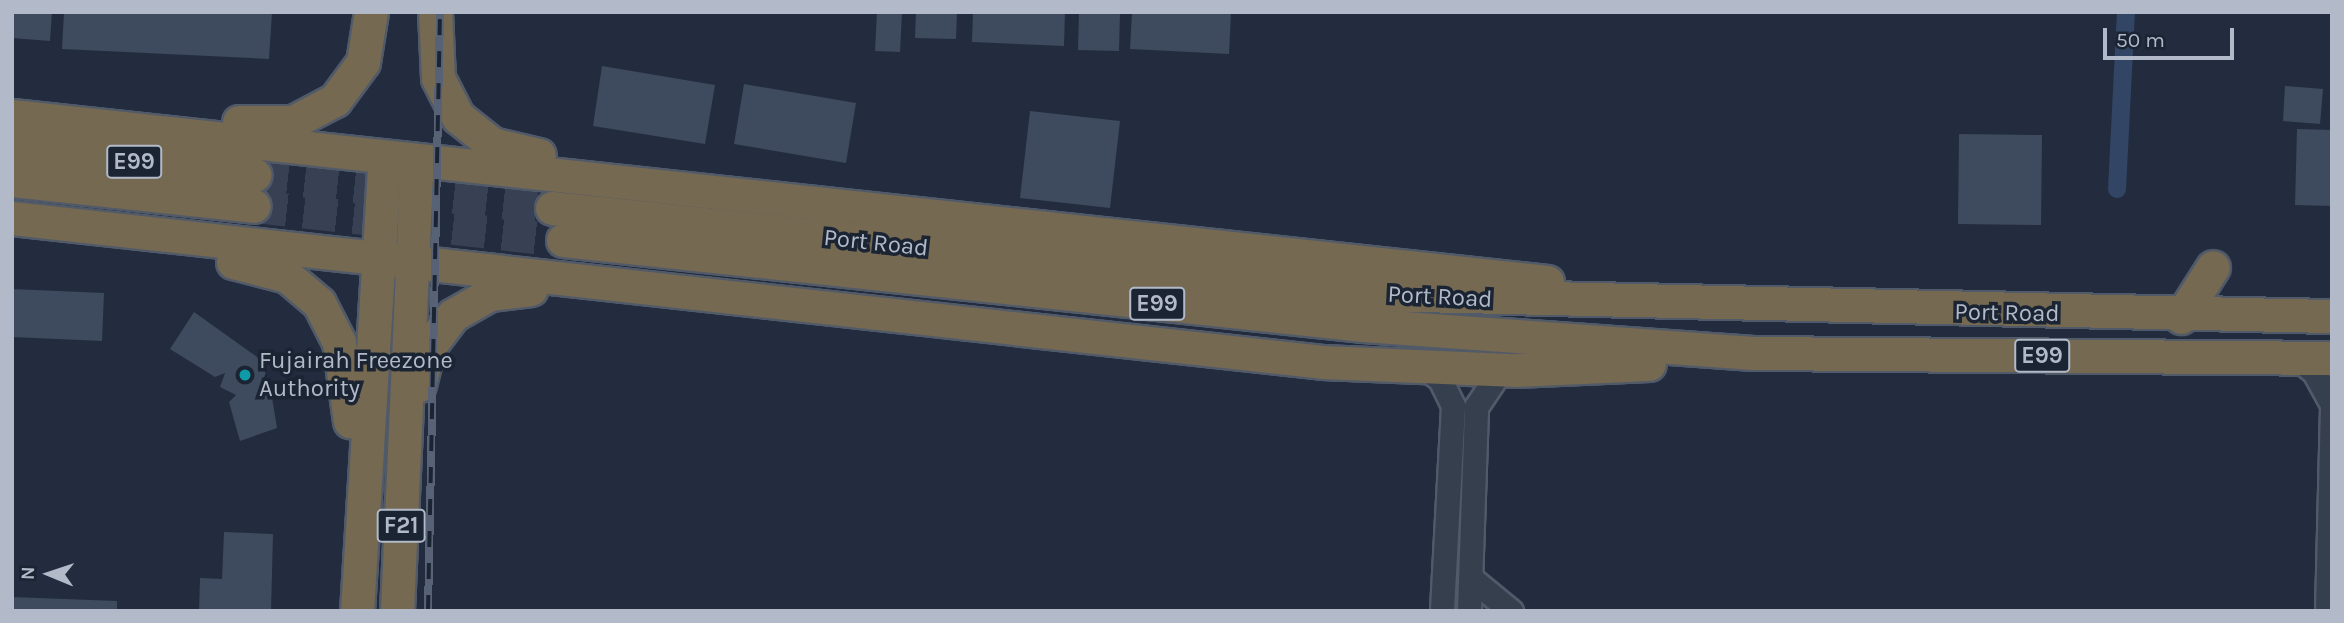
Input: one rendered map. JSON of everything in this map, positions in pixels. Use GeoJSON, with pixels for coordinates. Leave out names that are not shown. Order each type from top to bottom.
{"type":"FeatureCollection","features":[{"type":"Feature","properties":{"kind":"highway"},"geometry":{"type":"LineString","coordinates":[[153,132],[195,120],[277,124],[322,110],[363,62],[371,12]]}},
{"type":"Feature","properties":{"kind":"highway"},"geometry":{"type":"LineString","coordinates":[[435,12],[438,78],[468,128],[506,150],[578,159],[626,183]]}},
{"type":"Feature","properties":{"kind":"highway"},"geometry":{"type":"LineString","coordinates":[[12,116],[1575,285],[1623,303]]}},
{"type":"Feature","properties":{"kind":"highway","name":"E99"},"geometry":{"type":"LineString","coordinates":[[12,148],[254,190],[12,180]]}},
{"type":"Feature","properties":{"kind":"highway","name":"F21"},"geometry":{"type":"LineString","coordinates":[[397,611],[404,441],[396,262],[401,159]]}},
{"type":"Feature","properties":{"kind":"highway","name":"Port Road"},"geometry":{"type":"LineString","coordinates":[[552,208],[1292,288],[1623,303],[2181,317],[2332,316]]}},
{"type":"Feature","properties":{"kind":"highway"},"geometry":{"type":"LineString","coordinates":[[12,218],[1308,361],[1501,370],[1753,354]]}},
{"type":"Feature","properties":{"kind":"highway"},"geometry":{"type":"LineString","coordinates":[[136,233],[171,253],[273,270],[314,298],[334,328],[345,361],[352,450],[363,484]]}},
{"type":"Feature","properties":{"kind":"highway","name":"Port Road"},"geometry":{"type":"LineString","coordinates":[[562,240],[1363,325],[1753,354],[2332,358]]}},
{"type":"Feature","properties":{"kind":"highway","name":"F21"},"geometry":{"type":"LineString","coordinates":[[357,611],[363,484],[396,262]]}},
{"type":"Feature","properties":{"kind":"highway"},"geometry":{"type":"LineString","coordinates":[[2181,317],[2213,267]]}},
{"type":"Feature","properties":{"kind":"highway"},"geometry":{"type":"LineString","coordinates":[[404,441],[429,348],[464,306],[504,290],[599,293],[621,287]]}},
{"type":"Feature","properties":{"kind":"street"},"geometry":{"type":"LineString","coordinates":[[2295,357],[2315,372],[2332,407],[2327,611]]}},
{"type":"Feature","properties":{"kind":"street"},"geometry":{"type":"LineString","coordinates":[[1424,367],[1440,379],[1453,406],[1442,611]]}},
{"type":"Feature","properties":{"kind":"street"},"geometry":{"type":"LineString","coordinates":[[1469,611],[1476,407],[1501,370]]}},
{"type":"Feature","properties":{"kind":"street"},"geometry":{"type":"LineString","coordinates":[[1472,578],[1511,611]]}},
{"type":"Feature","properties":{"kind":"building"},"geometry":{"type":"Polygon","coordinates":[[[12,12],[52,12],[50,41],[12,38],[12,12]]]}},
{"type":"Feature","properties":{"kind":"building"},"geometry":{"type":"Polygon","coordinates":[[[64,12],[272,12],[269,59],[62,49],[64,12]]]}},
{"type":"Feature","properties":{"kind":"building"},"geometry":{"type":"Polygon","coordinates":[[[877,12],[902,12],[900,52],[875,51],[877,12]]]}},
{"type":"Feature","properties":{"kind":"building"},"geometry":{"type":"Polygon","coordinates":[[[916,12],[957,12],[956,39],[915,38],[916,12]]]}},
{"type":"Feature","properties":{"kind":"building"},"geometry":{"type":"Polygon","coordinates":[[[973,12],[1065,12],[1064,46],[972,42],[973,12]]]}},
{"type":"Feature","properties":{"kind":"building"},"geometry":{"type":"Polygon","coordinates":[[[1079,12],[1120,12],[1119,51],[1078,50],[1079,12]]]}},
{"type":"Feature","properties":{"kind":"building"},"geometry":{"type":"Polygon","coordinates":[[[1132,12],[1231,12],[1229,54],[1130,49],[1132,12]]]}},
{"type":"Feature","properties":{"kind":"building"},"geometry":{"type":"Polygon","coordinates":[[[602,66],[715,85],[705,144],[593,126],[602,66]]]}},
{"type":"Feature","properties":{"kind":"building"},"geometry":{"type":"Polygon","coordinates":[[[744,84],[856,103],[846,163],[734,144],[744,84]]]}},
{"type":"Feature","properties":{"kind":"building"},"geometry":{"type":"Polygon","coordinates":[[[2285,86],[2323,89],[2320,124],[2283,121],[2285,86]]]}},
{"type":"Feature","properties":{"kind":"building"},"geometry":{"type":"Polygon","coordinates":[[[1030,111],[1120,121],[1110,208],[1020,198],[1030,111]]]}},
{"type":"Feature","properties":{"kind":"building"},"geometry":{"type":"Polygon","coordinates":[[[2297,129],[2332,130],[2332,206],[2295,205],[2297,129]]]}},
{"type":"Feature","properties":{"kind":"building"},"geometry":{"type":"Polygon","coordinates":[[[1959,134],[2042,135],[2041,225],[1958,224],[1959,134]]]}},
{"type":"Feature","properties":{"kind":"building"},"geometry":{"type":"Polygon","coordinates":[[[12,289],[104,293],[102,341],[12,337],[12,289]]]}},
{"type":"Feature","properties":{"kind":"building","name":"Fujairah Freezone Authority"},"geometry":{"type":"Polygon","coordinates":[[[194,312],[257,357],[269,379],[277,428],[240,441],[229,402],[236,395],[220,387],[225,373],[215,377],[170,349],[194,312]]]}},
{"type":"Feature","properties":{"kind":"building"},"geometry":{"type":"Polygon","coordinates":[[[224,532],[273,534],[271,611],[199,611],[200,578],[222,579],[224,532]]]}},
{"type":"Feature","properties":{"kind":"building"},"geometry":{"type":"Polygon","coordinates":[[[12,597],[117,601],[117,611],[12,611],[12,597]]]}},
{"type":"Feature","properties":{"kind":"waterway"},"geometry":{"type":"LineString","coordinates":[[2117,189],[2126,12]]}},
{"type":"Feature","properties":{"kind":"tunnel"},"geometry":{"type":"LineString","coordinates":[[255,175],[552,208]]}},
{"type":"Feature","properties":{"kind":"tunnel"},"geometry":{"type":"LineString","coordinates":[[254,206],[563,240]]}},
{"type":"Feature","properties":{"kind":"railway"},"geometry":{"type":"LineString","coordinates":[[428,611],[440,12]]}},
{"type":"Feature","properties":{"kind":"place","name":"Fujairah Freezone Authority"},"geometry":{"type":"Point","coordinates":[245,375]}}]}
